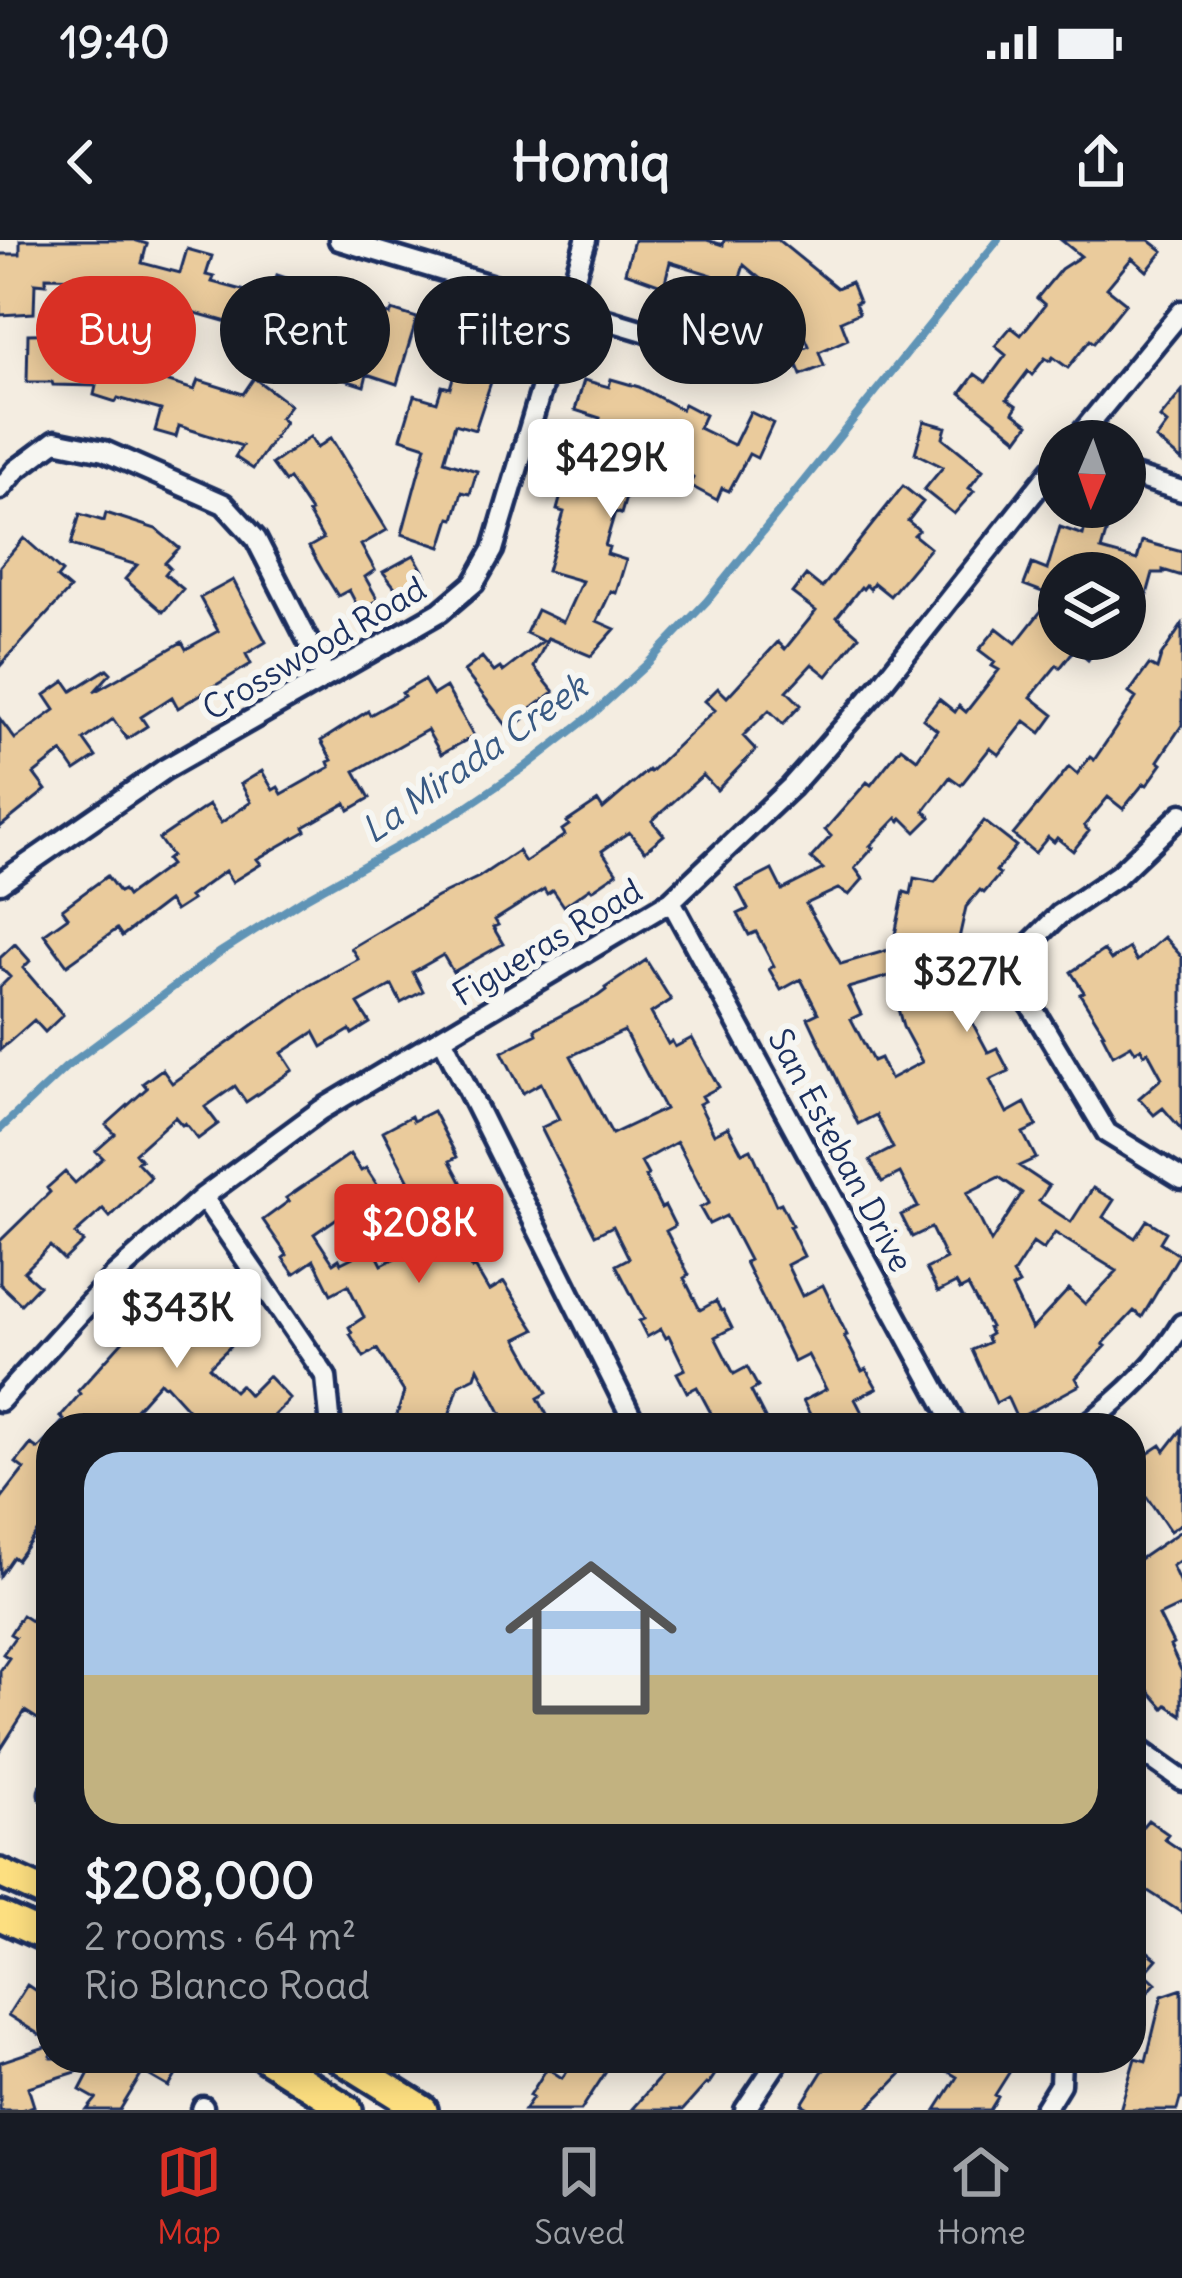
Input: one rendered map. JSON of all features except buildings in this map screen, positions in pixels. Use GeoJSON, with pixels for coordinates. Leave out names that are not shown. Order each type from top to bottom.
{"type":"FeatureCollection","features":[{"type":"Feature","properties":{"kind":"main road"},"geometry":{"type":"LineString","coordinates":[[0,1873],[36,1889]]}},
{"type":"Feature","properties":{"kind":"main road"},"geometry":{"type":"LineString","coordinates":[[0,1916],[36,1932]]}},
{"type":"Feature","properties":{"kind":"main road"},"geometry":{"type":"LineString","coordinates":[[290,2073],[348,2110]]}},
{"type":"Feature","properties":{"kind":"main road"},"geometry":{"type":"LineString","coordinates":[[364,2073],[423,2110]]}},
{"type":"Feature","properties":{"kind":"street"},"geometry":{"type":"LineString","coordinates":[[339,240],[456,276]]}},
{"type":"Feature","properties":{"kind":"street","name":"Crosswood Road"},"geometry":{"type":"LineString","coordinates":[[575,276],[586,240]]}},
{"type":"Feature","properties":{"kind":"street"},"geometry":{"type":"LineString","coordinates":[[1092,420],[1182,311]]}},
{"type":"Feature","properties":{"kind":"street","name":"Crosswood Road"},"geometry":{"type":"LineString","coordinates":[[0,883],[165,770],[440,612],[474,584],[493,550],[542,384]]}},
{"type":"Feature","properties":{"kind":"street"},"geometry":{"type":"LineString","coordinates":[[0,489],[16,470],[55,441],[104,451],[224,504],[256,539],[326,676]]}},
{"type":"Feature","properties":{"kind":"street"},"geometry":{"type":"LineString","coordinates":[[1146,480],[1182,491]]}},
{"type":"Feature","properties":{"kind":"street","name":"Figueras Road"},"geometry":{"type":"LineString","coordinates":[[0,1400],[112,1278],[203,1196],[321,1110],[671,902],[791,787],[881,685],[1038,487]]}},
{"type":"Feature","properties":{"kind":"street"},"geometry":{"type":"LineString","coordinates":[[1182,814],[1118,875],[1059,915],[1020,954],[1028,999],[1107,1133],[1182,1179]]}},
{"type":"Feature","properties":{"kind":"street","name":"San Esteban Drive"},"geometry":{"type":"LineString","coordinates":[[671,902],[949,1413]]}},
{"type":"Feature","properties":{"kind":"street"},"geometry":{"type":"LineString","coordinates":[[443,1040],[630,1413]]}},
{"type":"Feature","properties":{"kind":"street"},"geometry":{"type":"LineString","coordinates":[[203,1196],[326,1377],[330,1413]]}},
{"type":"Feature","properties":{"kind":"street"},"geometry":{"type":"LineString","coordinates":[[1103,1413],[1169,1346],[1182,1324]]}},
{"type":"Feature","properties":{"kind":"street"},"geometry":{"type":"LineString","coordinates":[[1146,1755],[1182,1780]]}},
{"type":"Feature","properties":{"kind":"street"},"geometry":{"type":"LineString","coordinates":[[746,2110],[769,2073]]}},
{"type":"Feature","properties":{"kind":"street"},"geometry":{"type":"LineString","coordinates":[[1044,2110],[1060,2084],[1060,2073]]}},
{"type":"Feature","properties":{"kind":"waterway","name":"La Mirada Creek"},"geometry":{"type":"LineString","coordinates":[[0,1129],[66,1067],[219,953],[457,813],[593,714],[707,601],[998,240]]}}]}
